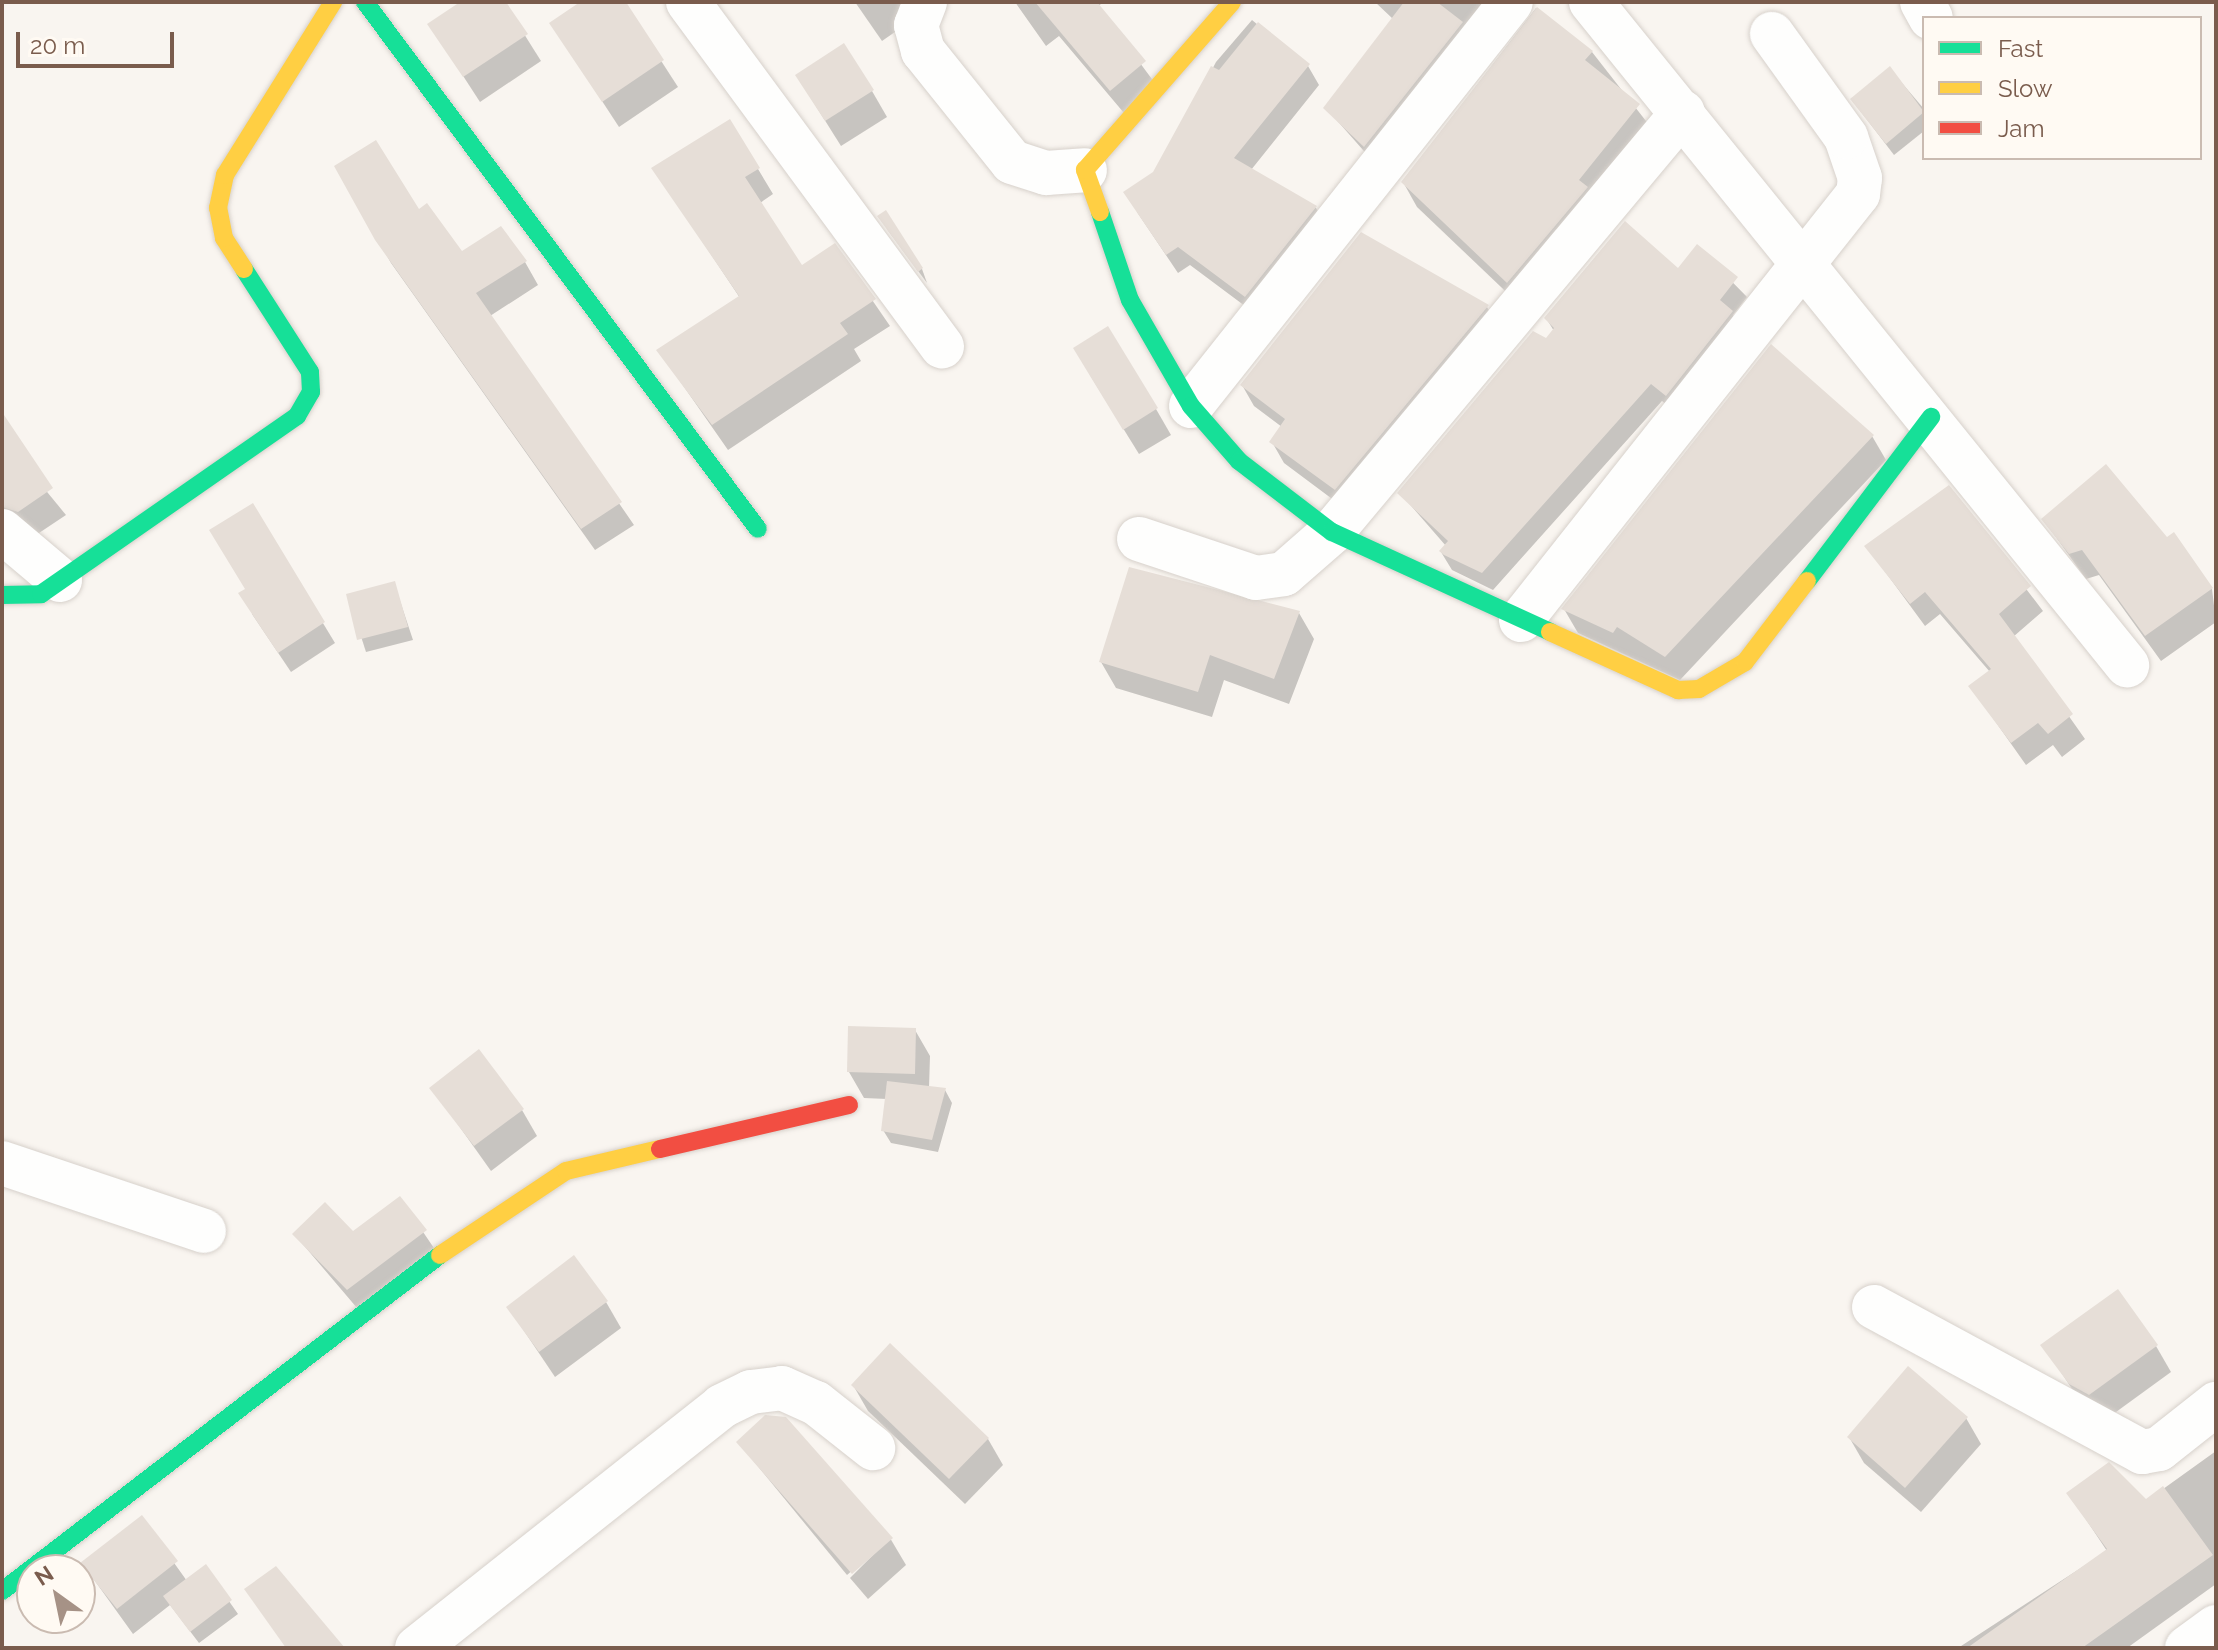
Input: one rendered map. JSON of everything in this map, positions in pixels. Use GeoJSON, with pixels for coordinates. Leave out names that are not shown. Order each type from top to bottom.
{"type":"FeatureCollection","features":[{"type":"Feature","properties":{"kind":"street"},"geometry":{"type":"LineString","coordinates":[[2,595],[22,600],[60,580],[297,416],[311,392],[310,372],[224,238],[218,208],[225,175],[333,2]]}},
{"type":"Feature","properties":{"kind":"street"},"geometry":{"type":"LineString","coordinates":[[365,2],[758,529]]}},
{"type":"Feature","properties":{"kind":"street"},"geometry":{"type":"LineString","coordinates":[[688,2],[942,346]]}},
{"type":"Feature","properties":{"kind":"street"},"geometry":{"type":"LineString","coordinates":[[925,2],[916,25],[923,51],[1012,162],[1046,173],[1085,170],[1232,2]]}},
{"type":"Feature","properties":{"kind":"street"},"geometry":{"type":"LineString","coordinates":[[1191,406],[1511,2]]}},
{"type":"Feature","properties":{"kind":"street"},"geometry":{"type":"LineString","coordinates":[[1591,2],[1809,264],[2127,665]]}},
{"type":"Feature","properties":{"kind":"street"},"geometry":{"type":"LineString","coordinates":[[1521,620],[1809,264],[1860,178],[1846,137],[1772,34]]}},
{"type":"Feature","properties":{"kind":"street"},"geometry":{"type":"LineString","coordinates":[[1139,539],[1271,579],[1332,532],[1683,112]]}},
{"type":"Feature","properties":{"kind":"street"},"geometry":{"type":"LineString","coordinates":[[1085,170],[1130,300],[1191,406],[1239,461],[1332,532],[1678,690],[1717,683],[1745,662],[1931,417]]}},
{"type":"Feature","properties":{"kind":"street"},"geometry":{"type":"LineString","coordinates":[[2,531],[60,580]]}},
{"type":"Feature","properties":{"kind":"street"},"geometry":{"type":"LineString","coordinates":[[2,1591],[502,1207],[580,1167],[849,1105]]}},
{"type":"Feature","properties":{"kind":"street"},"geometry":{"type":"LineString","coordinates":[[2,1163],[204,1231]]}},
{"type":"Feature","properties":{"kind":"street"},"geometry":{"type":"LineString","coordinates":[[1874,1307],[2142,1452],[2159,1449],[2216,1404]]}},
{"type":"Feature","properties":{"kind":"street"},"geometry":{"type":"LineString","coordinates":[[417,1648],[722,1406],[751,1392],[782,1388],[816,1403],[873,1448]]}},
{"type":"Feature","properties":{"kind":"street"},"geometry":{"type":"LineString","coordinates":[[2187,1648],[2216,1627]]}},
{"type":"Feature","properties":{"kind":"building"},"geometry":{"type":"Polygon","coordinates":[[[460,2],[506,2],[528,34],[463,77],[427,24],[460,2]]]}},
{"type":"Feature","properties":{"kind":"building"},"geometry":{"type":"Polygon","coordinates":[[[580,2],[626,2],[664,60],[602,102],[549,23],[580,2]]]}},
{"type":"Feature","properties":{"kind":"building"},"geometry":{"type":"Polygon","coordinates":[[[1035,2],[1097,2],[1146,61],[1110,91],[1035,2]]]}},
{"type":"Feature","properties":{"kind":"building"},"geometry":{"type":"Polygon","coordinates":[[[1404,2],[1437,2],[1463,22],[1364,147],[1323,108],[1404,2]]]}},
{"type":"Feature","properties":{"kind":"building"},"geometry":{"type":"Polygon","coordinates":[[[1537,7],[1593,51],[1585,60],[1640,104],[1579,180],[1588,187],[1507,283],[1401,182],[1537,7]]]}},
{"type":"Feature","properties":{"kind":"building"},"geometry":{"type":"Polygon","coordinates":[[[1258,22],[1310,64],[1234,158],[1317,206],[1245,297],[1178,247],[1166,255],[1123,192],[1153,172],[1211,66],[1219,70],[1258,22]]]}},
{"type":"Feature","properties":{"kind":"building"},"geometry":{"type":"Polygon","coordinates":[[[844,43],[874,90],[825,121],[795,75],[844,43]]]}},
{"type":"Feature","properties":{"kind":"building"},"geometry":{"type":"Polygon","coordinates":[[[1890,66],[1922,109],[1922,114],[1886,144],[1850,99],[1890,66]]]}},
{"type":"Feature","properties":{"kind":"building"},"geometry":{"type":"Polygon","coordinates":[[[730,119],[760,168],[745,177],[802,265],[835,243],[876,299],[840,323],[848,334],[712,425],[656,350],[739,296],[651,168],[730,119]]]}},
{"type":"Feature","properties":{"kind":"building"},"geometry":{"type":"Polygon","coordinates":[[[376,140],[419,209],[427,203],[462,251],[501,226],[527,261],[476,293],[622,502],[581,529],[375,240],[334,166],[376,140]]]}},
{"type":"Feature","properties":{"kind":"building"},"geometry":{"type":"Polygon","coordinates":[[[886,210],[923,268],[918,272],[877,216],[886,210]]]}},
{"type":"Feature","properties":{"kind":"building"},"geometry":{"type":"Polygon","coordinates":[[[1625,221],[1678,268],[1697,244],[1738,277],[1720,300],[1733,311],[1666,396],[1651,384],[1482,573],[1439,551],[1448,541],[1397,493],[1533,331],[1546,338],[1554,328],[1544,318],[1625,221]]]}},
{"type":"Feature","properties":{"kind":"building"},"geometry":{"type":"Polygon","coordinates":[[[1361,232],[1489,305],[1335,490],[1269,442],[1285,419],[1240,385],[1361,232]]]}},
{"type":"Feature","properties":{"kind":"building"},"geometry":{"type":"Polygon","coordinates":[[[1108,326],[1158,408],[1123,430],[1073,348],[1108,326]]]}},
{"type":"Feature","properties":{"kind":"building"},"geometry":{"type":"Polygon","coordinates":[[[1771,344],[1874,435],[1665,657],[1617,627],[1613,633],[1561,609],[1771,344]]]}},
{"type":"Feature","properties":{"kind":"building"},"geometry":{"type":"Polygon","coordinates":[[[2,412],[53,488],[18,512],[2,507],[2,412]]]}},
{"type":"Feature","properties":{"kind":"building"},"geometry":{"type":"Polygon","coordinates":[[[2106,464],[2167,537],[2174,532],[2213,588],[2145,636],[2082,550],[2069,554],[2041,519],[2106,464]]]}},
{"type":"Feature","properties":{"kind":"building"},"geometry":{"type":"Polygon","coordinates":[[[1949,485],[2031,586],[1999,614],[2073,714],[2048,734],[2038,723],[2011,743],[1968,686],[1991,669],[1925,592],[1910,604],[1864,546],[1949,485]]]}},
{"type":"Feature","properties":{"kind":"building"},"geometry":{"type":"Polygon","coordinates":[[[253,503],[325,622],[278,653],[238,593],[245,589],[209,530],[253,503]]]}},
{"type":"Feature","properties":{"kind":"building"},"geometry":{"type":"Polygon","coordinates":[[[1129,567],[1300,611],[1274,679],[1210,655],[1198,692],[1099,662],[1129,567]]]}},
{"type":"Feature","properties":{"kind":"building"},"geometry":{"type":"Polygon","coordinates":[[[395,581],[408,627],[357,640],[346,594],[395,581]]]}},
{"type":"Feature","properties":{"kind":"building"},"geometry":{"type":"Polygon","coordinates":[[[848,1026],[916,1028],[915,1074],[847,1072],[848,1026]]]}},
{"type":"Feature","properties":{"kind":"building"},"geometry":{"type":"Polygon","coordinates":[[[479,1049],[524,1109],[474,1146],[429,1088],[479,1049]]]}},
{"type":"Feature","properties":{"kind":"building"},"geometry":{"type":"Polygon","coordinates":[[[887,1081],[946,1088],[932,1140],[881,1131],[887,1081]]]}},
{"type":"Feature","properties":{"kind":"building"},"geometry":{"type":"Polygon","coordinates":[[[400,1196],[427,1230],[347,1290],[292,1234],[325,1202],[353,1231],[400,1196]]]}},
{"type":"Feature","properties":{"kind":"building"},"geometry":{"type":"Polygon","coordinates":[[[574,1255],[608,1301],[539,1352],[506,1307],[574,1255]]]}},
{"type":"Feature","properties":{"kind":"building"},"geometry":{"type":"Polygon","coordinates":[[[2118,1289],[2158,1345],[2089,1395],[2069,1384],[2040,1345],[2118,1289]]]}},
{"type":"Feature","properties":{"kind":"building"},"geometry":{"type":"Polygon","coordinates":[[[890,1343],[989,1438],[949,1479],[851,1385],[890,1343]]]}},
{"type":"Feature","properties":{"kind":"building"},"geometry":{"type":"Polygon","coordinates":[[[1908,1366],[1968,1417],[1905,1488],[1847,1437],[1908,1366]]]}},
{"type":"Feature","properties":{"kind":"building"},"geometry":{"type":"Polygon","coordinates":[[[765,1415],[786,1417],[893,1538],[852,1574],[736,1442],[765,1415]]]}},
{"type":"Feature","properties":{"kind":"building"},"geometry":{"type":"Polygon","coordinates":[[[2109,1462],[2146,1499],[2163,1486],[2213,1555],[2082,1648],[1967,1648],[2107,1549],[2066,1493],[2109,1462]]]}},
{"type":"Feature","properties":{"kind":"building"},"geometry":{"type":"Polygon","coordinates":[[[142,1515],[178,1561],[117,1609],[96,1583],[96,1554],[92,1554],[142,1515]]]}},
{"type":"Feature","properties":{"kind":"building"},"geometry":{"type":"Polygon","coordinates":[[[206,1564],[232,1600],[190,1632],[163,1596],[206,1564]]]}},
{"type":"Feature","properties":{"kind":"building"},"geometry":{"type":"Polygon","coordinates":[[[276,1566],[345,1648],[286,1648],[244,1589],[276,1566]]]}},
{"type":"Feature","properties":{"kind":"traffic: fast"},"geometry":{"type":"LineString","coordinates":[[365,2],[758,529]]}},
{"type":"Feature","properties":{"kind":"traffic: fast"},"geometry":{"type":"LineString","coordinates":[[1100,212],[1130,300],[1191,406],[1239,461],[1332,532],[1550,632]]}},
{"type":"Feature","properties":{"kind":"traffic: fast"},"geometry":{"type":"LineString","coordinates":[[2,595],[41,594],[297,416],[311,392],[310,372],[244,269]]}},
{"type":"Feature","properties":{"kind":"traffic: fast"},"geometry":{"type":"LineString","coordinates":[[1807,581],[1931,417]]}},
{"type":"Feature","properties":{"kind":"traffic: fast"},"geometry":{"type":"LineString","coordinates":[[2,1591],[440,1255]]}},
{"type":"Feature","properties":{"kind":"traffic: slow"},"geometry":{"type":"LineString","coordinates":[[244,269],[224,238],[218,208],[225,175],[333,2]]}},
{"type":"Feature","properties":{"kind":"traffic: slow"},"geometry":{"type":"LineString","coordinates":[[1100,212],[1085,170],[1232,2]]}},
{"type":"Feature","properties":{"kind":"traffic: slow"},"geometry":{"type":"LineString","coordinates":[[1550,632],[1678,690],[1699,689],[1745,662],[1807,581]]}},
{"type":"Feature","properties":{"kind":"traffic: slow"},"geometry":{"type":"LineString","coordinates":[[440,1255],[566,1171],[660,1149]]}},
{"type":"Feature","properties":{"kind":"traffic: jam"},"geometry":{"type":"LineString","coordinates":[[660,1149],[849,1105]]}}]}
